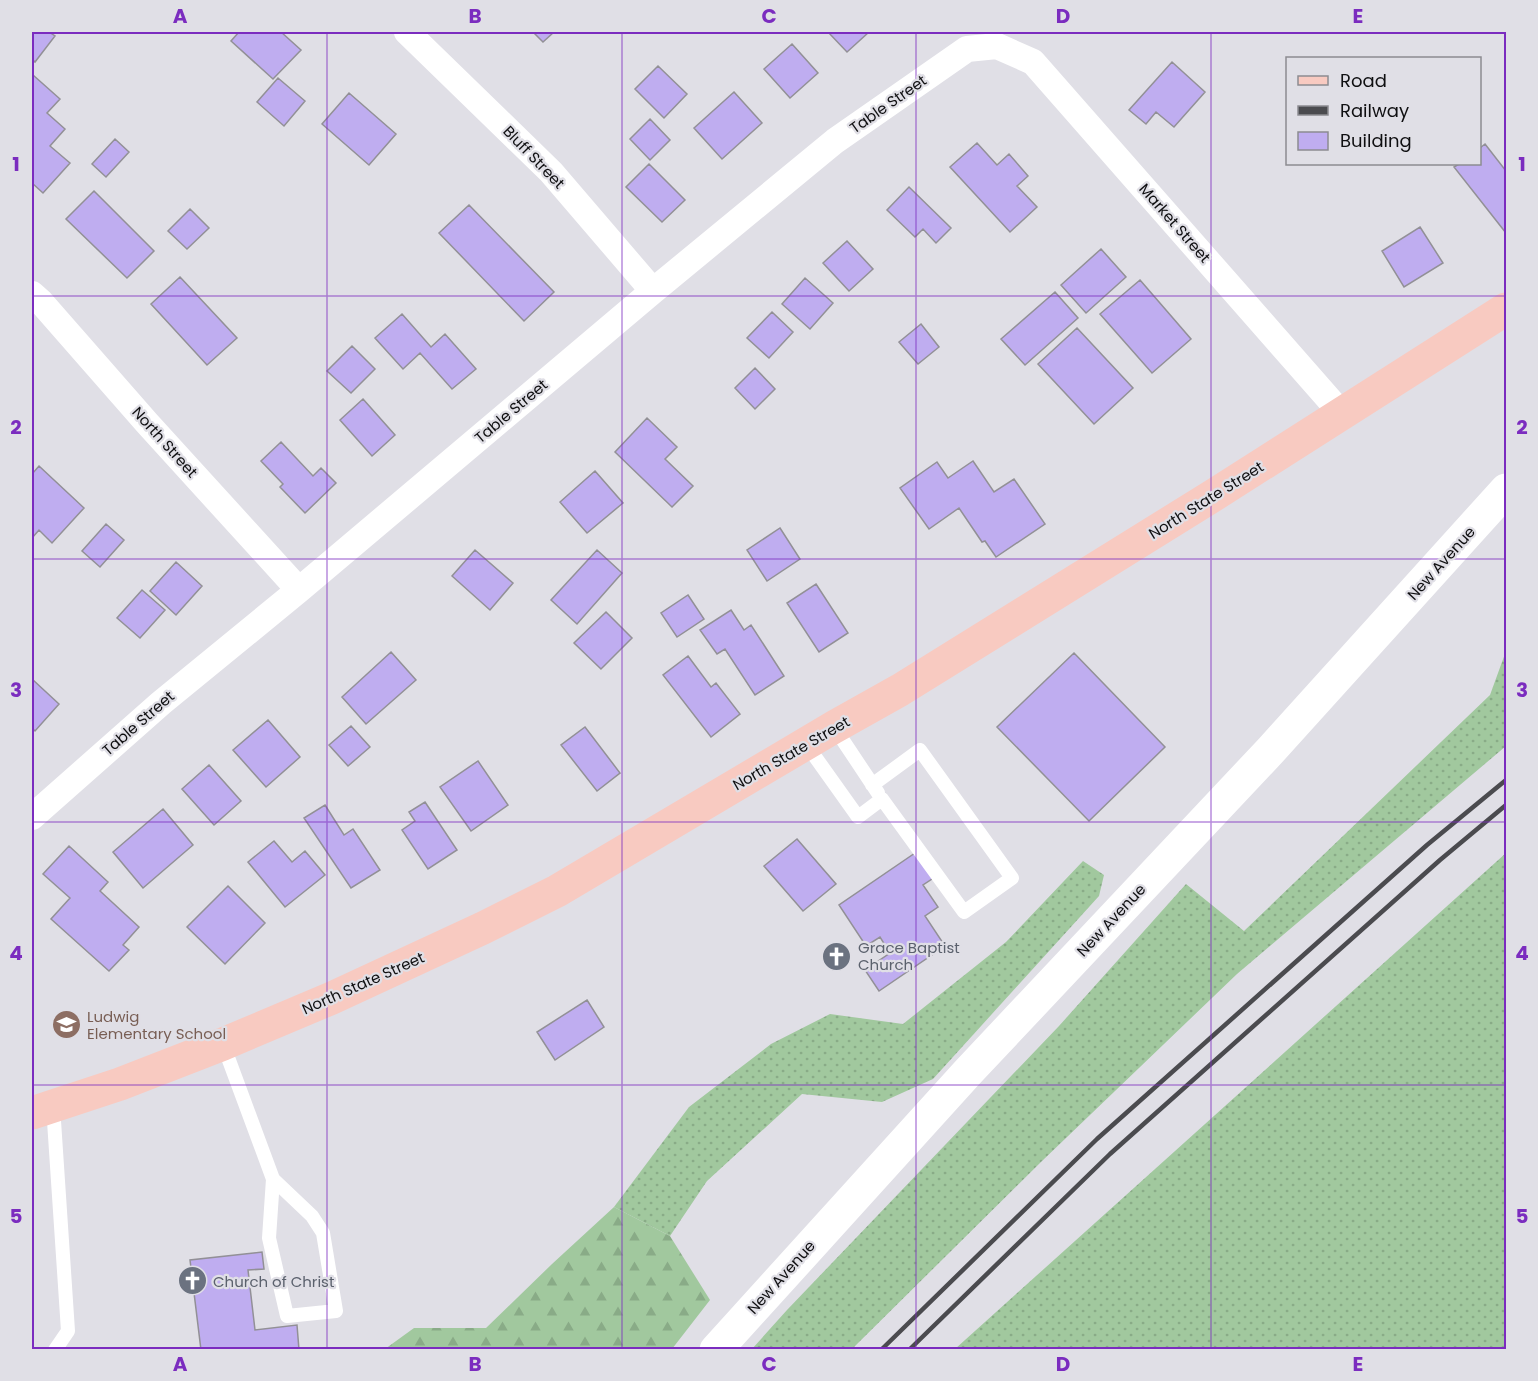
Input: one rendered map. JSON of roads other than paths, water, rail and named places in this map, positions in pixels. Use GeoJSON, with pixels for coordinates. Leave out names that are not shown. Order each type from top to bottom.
{"type":"FeatureCollection","features":[{"type":"Feature","properties":{"kind":"main road","name":"North State Street"},"geometry":{"type":"LineString","coordinates":[[42,1109],[120,1084],[223,1044],[379,978],[557,891],[900,690],[1342,414],[1504,318]]}},
{"type":"Feature","properties":{"kind":"main road","name":"New Avenue"},"geometry":{"type":"LineString","coordinates":[[716,1350],[968,1072],[1271,750],[1506,490]]}},
{"type":"Feature","properties":{"kind":"street","name":"Bluff Street"},"geometry":{"type":"LineString","coordinates":[[407,32],[551,172],[653,291]]}},
{"type":"Feature","properties":{"kind":"street","name":"Table Street"},"geometry":{"type":"LineString","coordinates":[[32,817],[160,703],[299,590],[653,291],[844,134],[967,49],[996,39]]}},
{"type":"Feature","properties":{"kind":"street","name":"Market Street"},"geometry":{"type":"LineString","coordinates":[[996,39],[1033,62],[1342,414]]}},
{"type":"Feature","properties":{"kind":"street","name":"North Street"},"geometry":{"type":"LineString","coordinates":[[32,294],[299,590]]}},
{"type":"Feature","properties":{"kind":"lane"},"geometry":{"type":"LineString","coordinates":[[834,727],[882,800],[964,912],[1012,878],[920,750],[873,785]]}},
{"type":"Feature","properties":{"kind":"lane"},"geometry":{"type":"LineString","coordinates":[[806,744],[858,817],[882,800]]}},
{"type":"Feature","properties":{"kind":"lane"},"geometry":{"type":"LineString","coordinates":[[223,1044],[273,1179],[269,1238],[288,1316],[336,1311],[323,1233],[312,1216],[273,1179]]}},
{"type":"Feature","properties":{"kind":"lane"},"geometry":{"type":"LineString","coordinates":[[42,1109],[68,1331],[55,1350]]}},
{"type":"Feature","properties":{"kind":"railway"},"geometry":{"type":"LineString","coordinates":[[881,1350],[1097,1139],[1427,845],[1506,780]]}},
{"type":"Feature","properties":{"kind":"railway"},"geometry":{"type":"LineString","coordinates":[[909,1350],[1110,1154],[1440,860],[1506,805]]}},
{"type":"Feature","properties":{"kind":"place","name":"Grace Baptist Church"},"geometry":{"type":"Point","coordinates":[837,956]}},
{"type":"Feature","properties":{"kind":"place","name":"Ludwig Elementary School"},"geometry":{"type":"Point","coordinates":[66,1025]}},
{"type":"Feature","properties":{"kind":"place","name":"Church of Christ"},"geometry":{"type":"Point","coordinates":[192,1281]}}]}
